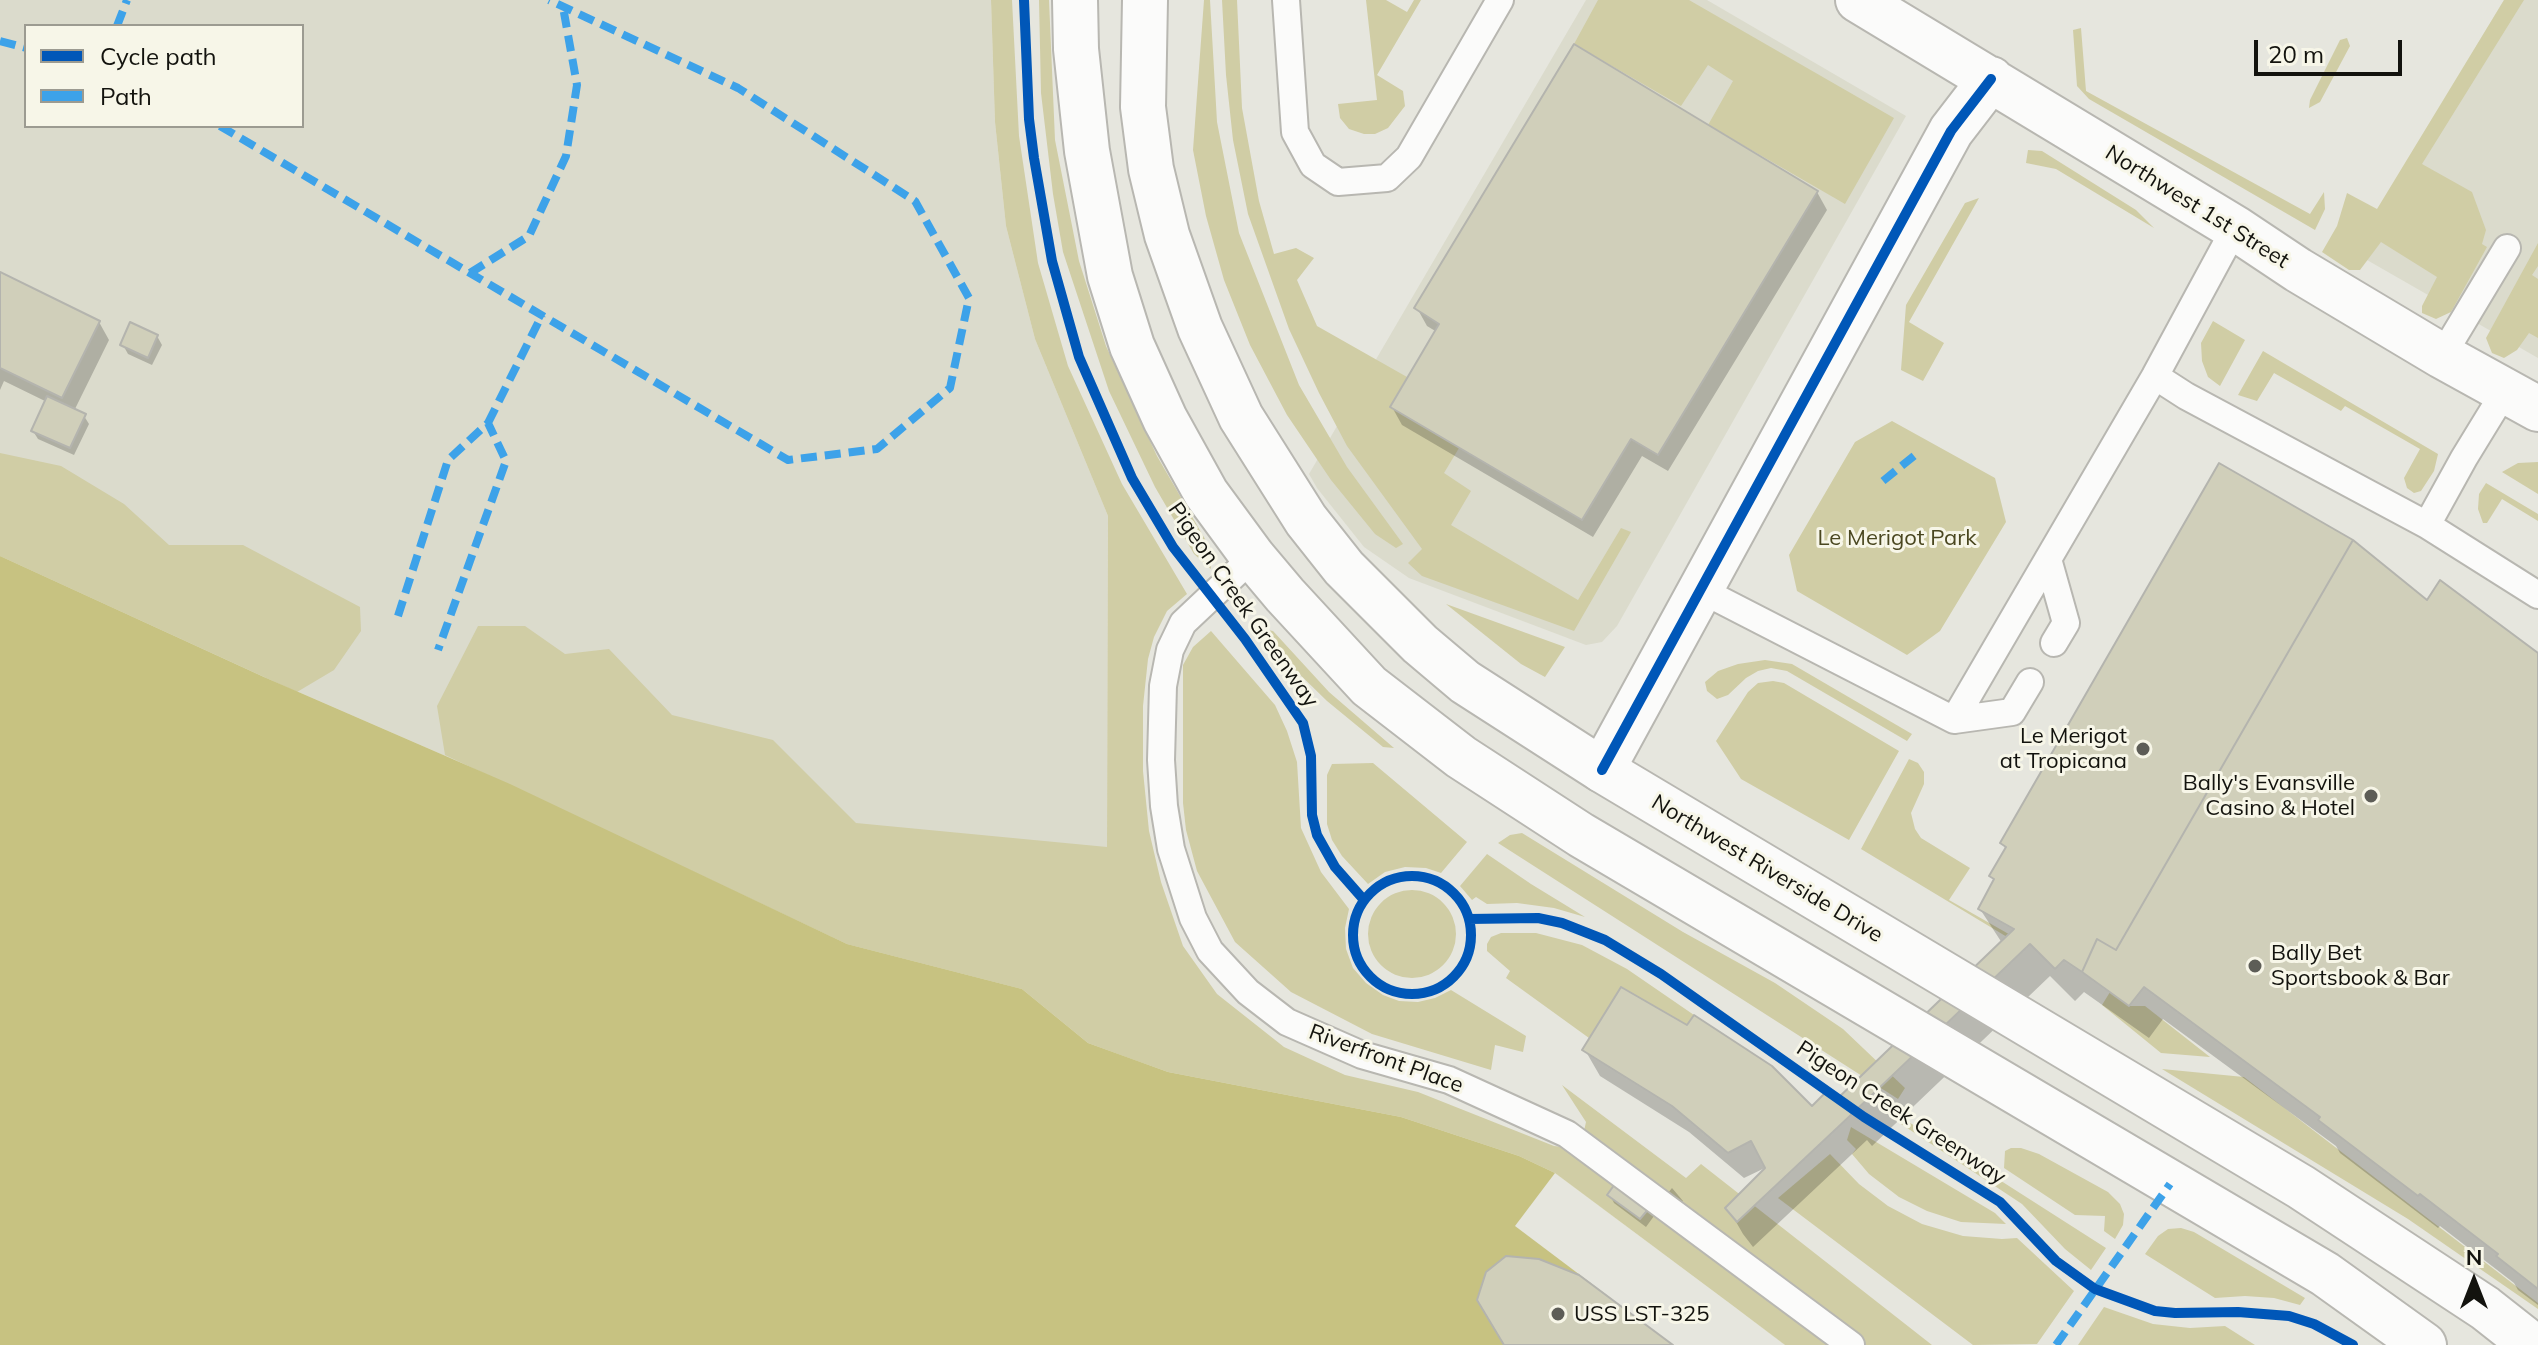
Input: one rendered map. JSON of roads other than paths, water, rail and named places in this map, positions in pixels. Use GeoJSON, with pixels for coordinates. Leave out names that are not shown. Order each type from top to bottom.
{"type":"FeatureCollection","features":[{"type":"Feature","properties":{"kind":"main road"},"geometry":{"type":"LineString","coordinates":[[1075,0],[1076,49],[1099,219],[1110,276],[1132,346],[1159,407],[1206,493],[1253,557],[1369,686],[1414,723],[1515,794],[2325,1274],[2424,1345]]}},
{"type":"Feature","properties":{"kind":"main road","name":"Northwest Riverside Drive"},"geometry":{"type":"LineString","coordinates":[[1145,0],[1143,107],[1151,169],[1167,235],[1200,328],[1241,417],[1306,520],[1344,568],[1420,644],[1465,682],[1602,770],[2301,1187],[2485,1308],[2532,1345]]}},
{"type":"Feature","properties":{"kind":"main road","name":"Northwest 1st Street"},"geometry":{"type":"LineString","coordinates":[[1858,0],[2235,228],[2298,270],[2522,400]]}},
{"type":"Feature","properties":{"kind":"main road"},"geometry":{"type":"LineString","coordinates":[[1602,770],[1951,131],[1991,79]]}},
{"type":"Feature","properties":{"kind":"lane"},"geometry":{"type":"LineString","coordinates":[[1286,0],[1295,132],[1313,165],[1338,182],[1387,178],[1409,157],[1500,0]]}},
{"type":"Feature","properties":{"kind":"lane"},"geometry":{"type":"LineString","coordinates":[[1954,720],[2155,376],[2235,228]]}},
{"type":"Feature","properties":{"kind":"lane"},"geometry":{"type":"LineString","coordinates":[[2442,356],[2507,248]]}},
{"type":"Feature","properties":{"kind":"lane"},"geometry":{"type":"LineString","coordinates":[[2155,376],[2196,402],[2427,525],[2538,595]]}},
{"type":"Feature","properties":{"kind":"lane"},"geometry":{"type":"LineString","coordinates":[[2427,525],[2464,458],[2522,400]]}},
{"type":"Feature","properties":{"kind":"lane","name":"Riverfront Place"},"geometry":{"type":"LineString","coordinates":[[1253,557],[1183,623],[1170,650],[1163,686],[1161,760],[1171,849],[1193,918],[1210,951],[1248,992],[1287,1022],[1362,1055],[1449,1080],[1567,1134],[1851,1345]]}},
{"type":"Feature","properties":{"kind":"lane"},"geometry":{"type":"LineString","coordinates":[[2048,559],[2066,623],[2054,643]]}},
{"type":"Feature","properties":{"kind":"lane"},"geometry":{"type":"LineString","coordinates":[[1701,590],[1954,720],[2012,712],[2030,682]]}},
{"type":"Feature","properties":{"kind":"place","name":"Le Merigot at Tropicana"},"geometry":{"type":"Point","coordinates":[2143,749]}},
{"type":"Feature","properties":{"kind":"place","name":"Bally's Evansville Casino & Hotel"},"geometry":{"type":"Point","coordinates":[2371,796]}},
{"type":"Feature","properties":{"kind":"place","name":"Bally Bet Sportsbook & Bar"},"geometry":{"type":"Point","coordinates":[2255,966]}},
{"type":"Feature","properties":{"kind":"place","name":"USS LST-325"},"geometry":{"type":"Point","coordinates":[1558,1314]}},
{"type":"Feature","properties":{"kind":"park label","name":"Le Merigot Park"},"geometry":{"type":"Point","coordinates":[1897,538]}}]}
